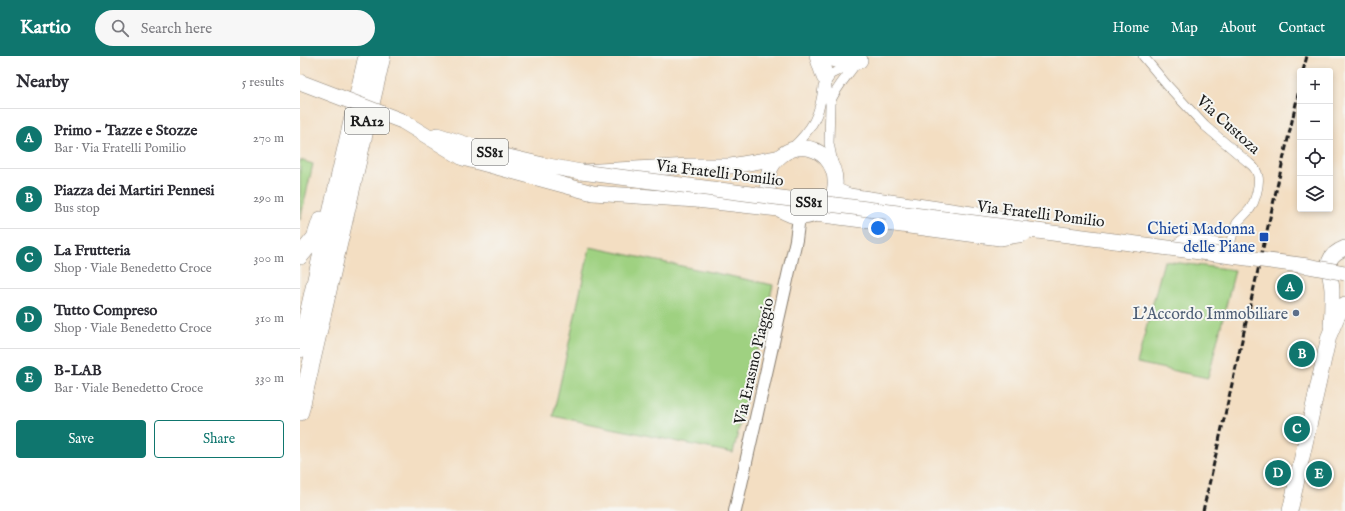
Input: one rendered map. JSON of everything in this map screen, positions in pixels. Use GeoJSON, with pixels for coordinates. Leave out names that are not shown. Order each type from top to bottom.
{"type":"FeatureCollection","features":[{"type":"Feature","properties":{"kind":"highway","name":"RA12"},"geometry":{"type":"LineString","coordinates":[[300,349],[367,56]]}},
{"type":"Feature","properties":{"kind":"highway","name":"RA12"},"geometry":{"type":"LineString","coordinates":[[300,412],[382,56]]}},
{"type":"Feature","properties":{"kind":"highway"},"geometry":{"type":"LineString","coordinates":[[818,56],[824,77]]}},
{"type":"Feature","properties":{"kind":"highway"},"geometry":{"type":"LineString","coordinates":[[826,56],[838,60],[860,58]]}},
{"type":"Feature","properties":{"kind":"highway"},"geometry":{"type":"LineString","coordinates":[[300,256],[315,238],[325,205],[338,184]]}},
{"type":"Feature","properties":{"kind":"main road","name":"Via Fratelli Pomilio"},"geometry":{"type":"LineString","coordinates":[[300,82],[486,151],[523,161],[581,172],[1308,266],[1345,273]]}},
{"type":"Feature","properties":{"kind":"main road"},"geometry":{"type":"LineString","coordinates":[[402,121],[463,158],[593,193],[696,200],[780,209]]}},
{"type":"Feature","properties":{"kind":"main road"},"geometry":{"type":"LineString","coordinates":[[581,172],[689,166],[731,166],[783,154],[800,148],[812,150],[822,155],[830,163],[836,179],[833,198],[819,212],[799,217],[780,209],[772,200],[768,190],[767,178],[770,167],[783,154]]}},
{"type":"Feature","properties":{"kind":"main road"},"geometry":{"type":"LineString","coordinates":[[835,190],[849,196],[999,218],[1037,231]]}},
{"type":"Feature","properties":{"kind":"main road"},"geometry":{"type":"LineString","coordinates":[[819,212],[894,224],[1000,238],[1037,231]]}},
{"type":"Feature","properties":{"kind":"main road"},"geometry":{"type":"LineString","coordinates":[[1290,511],[1331,331],[1331,280],[1328,272],[1328,266],[1333,256],[1343,247]]}},
{"type":"Feature","properties":{"kind":"main road"},"geometry":{"type":"LineString","coordinates":[[1331,280],[1336,286],[1345,290]]}},
{"type":"Feature","properties":{"kind":"main road"},"geometry":{"type":"LineString","coordinates":[[1331,331],[1345,304]]}},
{"type":"Feature","properties":{"kind":"street","name":"Via Custoza"},"geometry":{"type":"LineString","coordinates":[[1143,56],[1167,85],[1205,126],[1255,168],[1258,176],[1255,200],[1250,210],[1236,225],[1230,244]]}},
{"type":"Feature","properties":{"kind":"street"},"geometry":{"type":"LineString","coordinates":[[824,77],[860,58]]}},
{"type":"Feature","properties":{"kind":"street"},"geometry":{"type":"LineString","coordinates":[[830,104],[834,92],[851,72],[860,58]]}},
{"type":"Feature","properties":{"kind":"street"},"geometry":{"type":"LineString","coordinates":[[824,77],[830,104],[829,143],[835,173]]}},
{"type":"Feature","properties":{"kind":"street"},"geometry":{"type":"LineString","coordinates":[[783,154],[802,139],[816,119],[822,102],[824,77]]}},
{"type":"Feature","properties":{"kind":"street","name":"Via Fratelli Pomilio"},"geometry":{"type":"LineString","coordinates":[[819,212],[1163,254],[1185,238],[1230,244]]}},
{"type":"Feature","properties":{"kind":"street","name":"Via Erasmo Piaggio"},"geometry":{"type":"LineString","coordinates":[[735,511],[796,240],[799,217]]}},
{"type":"Feature","properties":{"kind":"green space"},"geometry":{"type":"Polygon","coordinates":[[[300,160],[313,164],[300,220],[300,160]]]}},
{"type":"Feature","properties":{"kind":"green space"},"geometry":{"type":"Polygon","coordinates":[[[590,247],[773,285],[733,453],[553,416],[590,247]]]}},
{"type":"Feature","properties":{"kind":"green space"},"geometry":{"type":"Polygon","coordinates":[[[1164,261],[1235,270],[1208,378],[1137,363],[1164,261]]]}},
{"type":"Feature","properties":{"kind":"railway"},"geometry":{"type":"LineString","coordinates":[[1304,68],[1307,56]]}},
{"type":"Feature","properties":{"kind":"railway"},"geometry":{"type":"LineString","coordinates":[[1203,511],[1297,99]]}},
{"type":"Feature","properties":{"kind":"place","name":"Chieti Madonna delle Piane"},"geometry":{"type":"Point","coordinates":[1264,237]}},
{"type":"Feature","properties":{"kind":"place","name":"Primo - Tazze e Stozze"},"geometry":{"type":"Point","coordinates":[1290,287]}},
{"type":"Feature","properties":{"kind":"place","name":"L'Accordo Immobiliare"},"geometry":{"type":"Point","coordinates":[1296,313]}},
{"type":"Feature","properties":{"kind":"place","name":"Piazza dei Martiri Pennesi"},"geometry":{"type":"Point","coordinates":[1302,354]}},
{"type":"Feature","properties":{"kind":"place","name":"La Frutteria"},"geometry":{"type":"Point","coordinates":[1297,429]}},
{"type":"Feature","properties":{"kind":"place","name":"Tutto Compreso"},"geometry":{"type":"Point","coordinates":[1278,473]}},
{"type":"Feature","properties":{"kind":"place","name":"B-LAB"},"geometry":{"type":"Point","coordinates":[1319,474]}}]}
